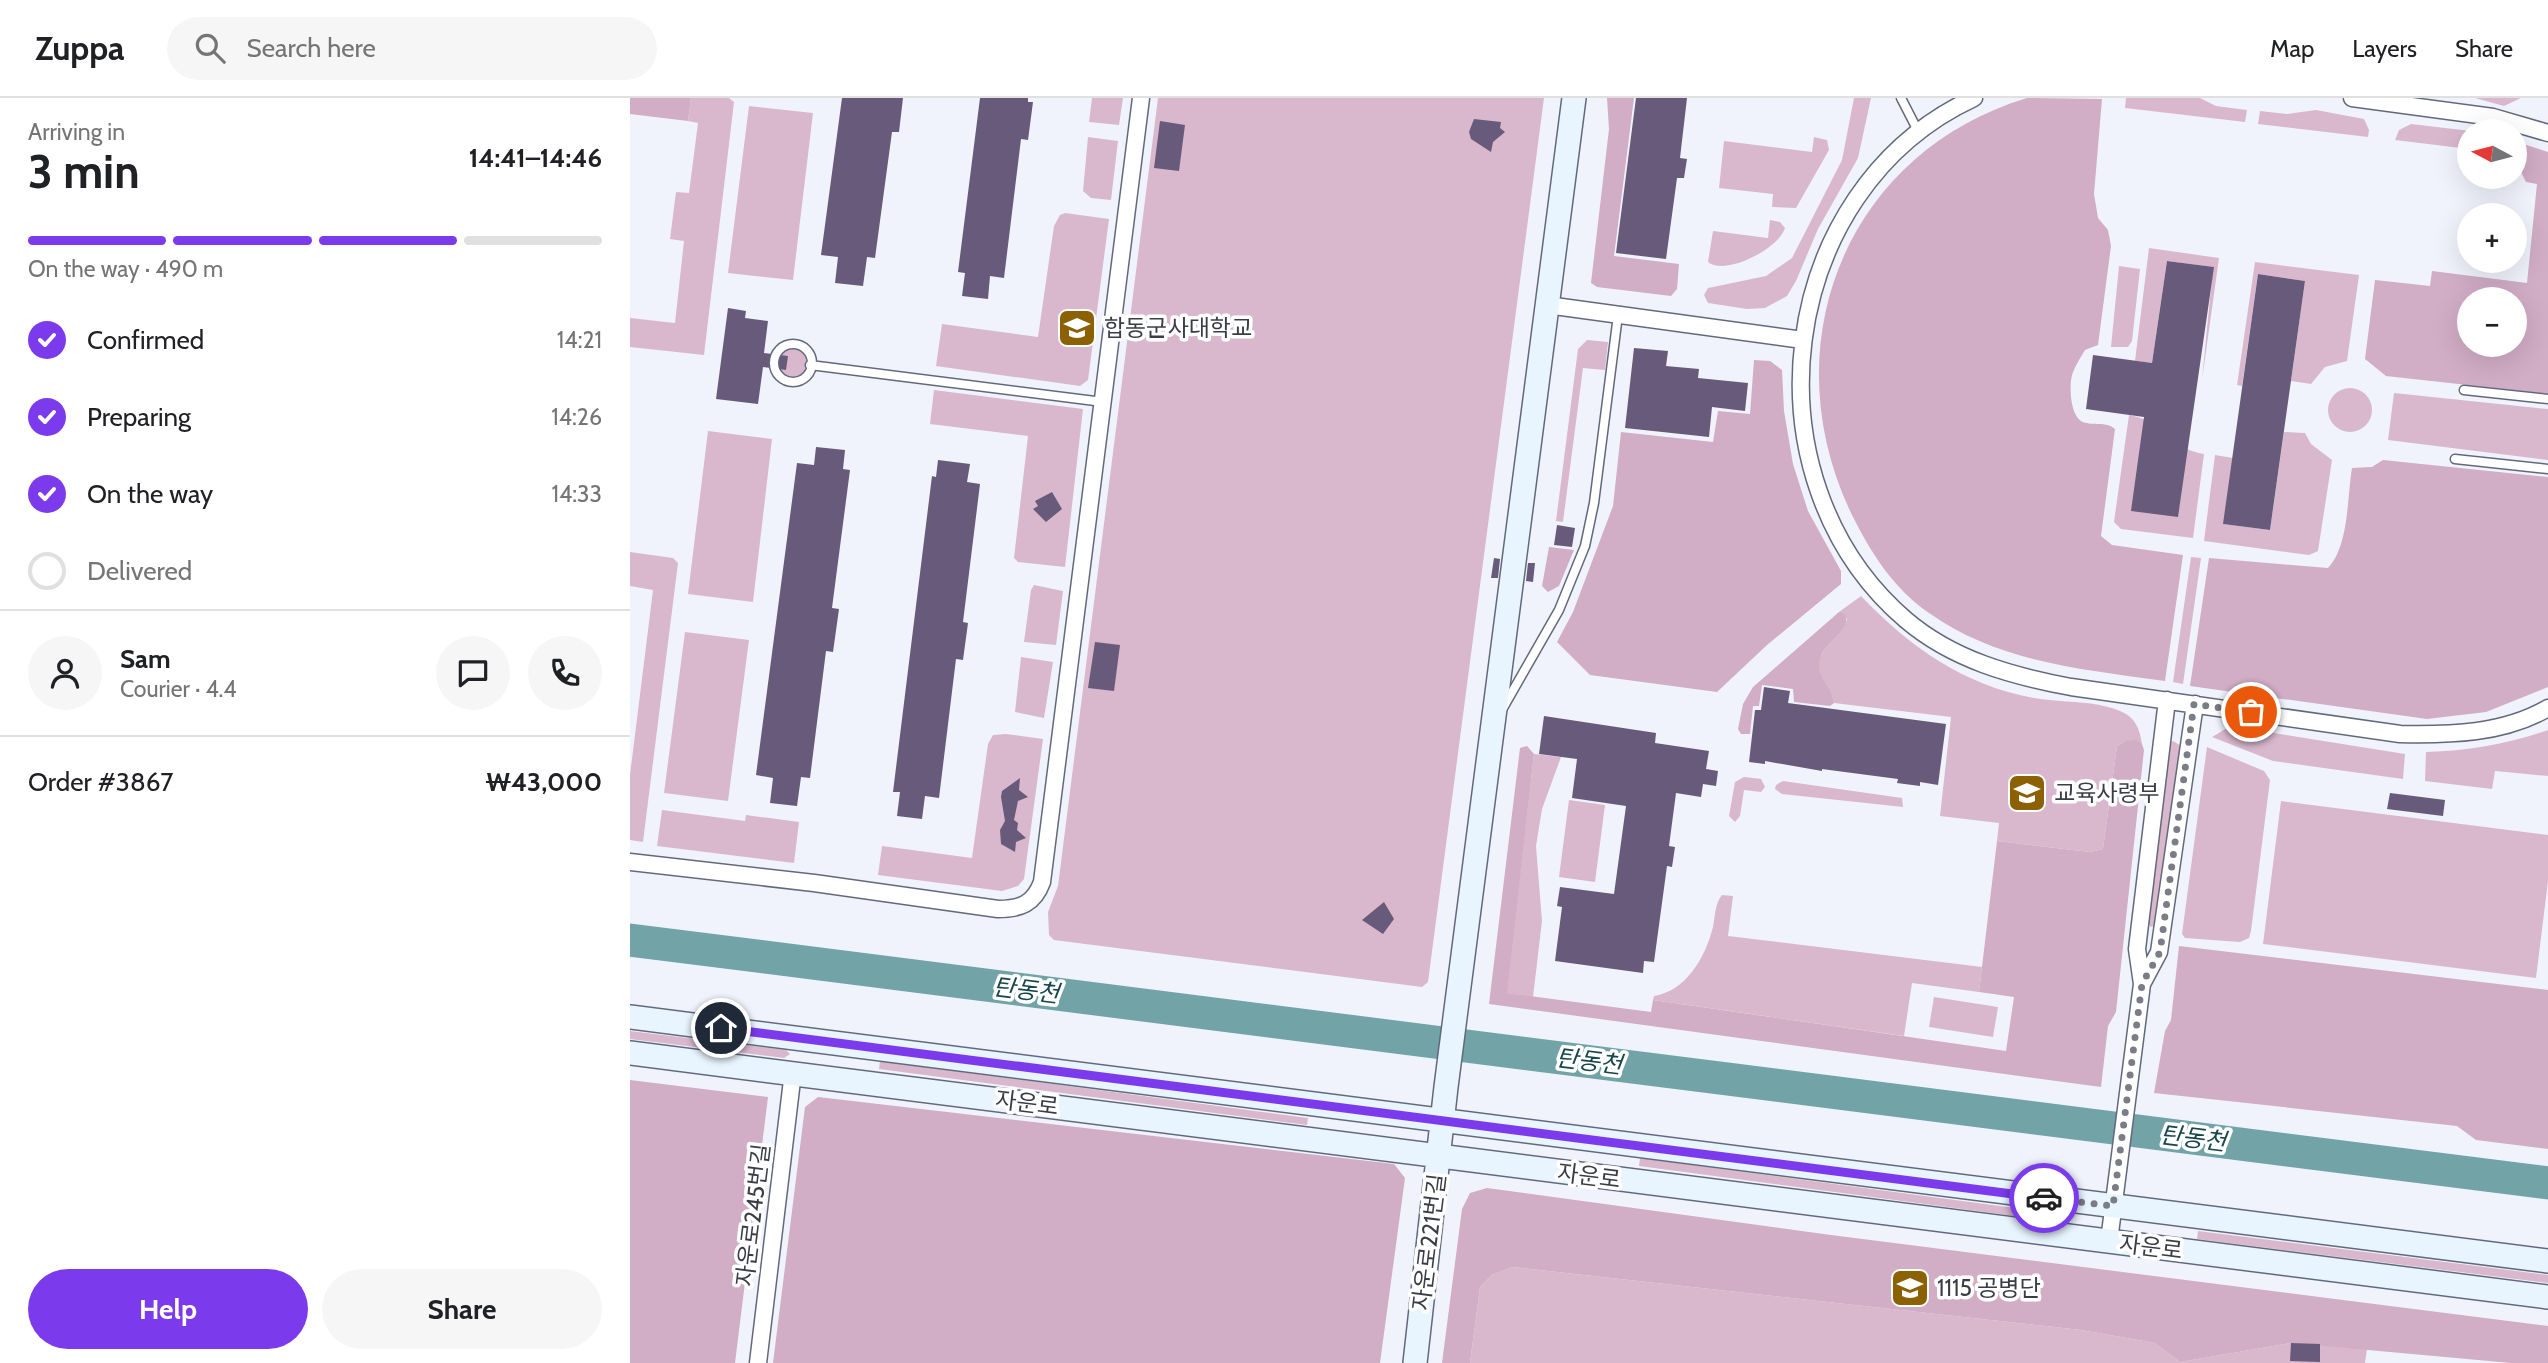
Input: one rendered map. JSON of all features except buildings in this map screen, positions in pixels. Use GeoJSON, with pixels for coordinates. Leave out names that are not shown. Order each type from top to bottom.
{"type":"FeatureCollection","features":[{"type":"Feature","properties":{"kind":"street"},"geometry":{"type":"LineString","coordinates":[[630,862],[814,883],[998,909],[1011,909],[1030,902],[1037,895],[1042,882],[1141,98]]}},
{"type":"Feature","properties":{"kind":"street","name":"자운로221번길"},"geometry":{"type":"LineString","coordinates":[[1415,1363],[1446,1087],[1574,98]]}},
{"type":"Feature","properties":{"kind":"street"},"geometry":{"type":"LineString","coordinates":[[1974,98],[1918,131],[1870,179],[1833,237],[1816,280],[1802,340],[1799,386],[1802,424],[1821,496],[1864,575],[1879,594],[1907,622],[1942,645],[1981,665],[2027,679],[2400,734],[2446,735],[2496,728],[2548,708]]}},
{"type":"Feature","properties":{"kind":"street"},"geometry":{"type":"LineString","coordinates":[[2351,98],[2493,117],[2548,133]]}},
{"type":"Feature","properties":{"kind":"street"},"geometry":{"type":"LineString","coordinates":[[1547,305],[1802,340]]}},
{"type":"Feature","properties":{"kind":"street"},"geometry":{"type":"LineString","coordinates":[[2109,1241],[2142,984],[2137,949],[2167,700]]}},
{"type":"Feature","properties":{"kind":"street"},"geometry":{"type":"LineString","coordinates":[[2142,984],[2160,952],[2194,704]]}},
{"type":"Feature","properties":{"kind":"street","name":"자운로"},"geometry":{"type":"LineString","coordinates":[[630,1017],[2548,1261]]}},
{"type":"Feature","properties":{"kind":"street","name":"자운로"},"geometry":{"type":"LineString","coordinates":[[630,1053],[2548,1297]]}},
{"type":"Feature","properties":{"kind":"street","name":"자운로245번길"},"geometry":{"type":"LineString","coordinates":[[758,1363],[793,1072]]}},
{"type":"Feature","properties":{"kind":"lane"},"geometry":{"type":"LineString","coordinates":[[1900,98],[1918,131]]}},
{"type":"Feature","properties":{"kind":"lane"},"geometry":{"type":"LineString","coordinates":[[1493,726],[1559,610],[1585,546],[1594,503],[1618,315]]}},
{"type":"Feature","properties":{"kind":"lane"},"geometry":{"type":"LineString","coordinates":[[789,343],[801,344],[808,352],[810,365],[802,381],[787,383],[778,375],[777,356],[789,343]]}},
{"type":"Feature","properties":{"kind":"lane"},"geometry":{"type":"LineString","coordinates":[[810,365],[1103,402]]}},
{"type":"Feature","properties":{"kind":"lane"},"geometry":{"type":"LineString","coordinates":[[2464,390],[2548,399]]}},
{"type":"Feature","properties":{"kind":"lane"},"geometry":{"type":"LineString","coordinates":[[2455,459],[2548,469]]}},
{"type":"Feature","properties":{"kind":"shaded area"},"geometry":{"type":"Polygon","coordinates":[[[630,98],[691,98],[688,121],[630,114],[630,98]]]}},
{"type":"Feature","properties":{"kind":"shaded area"},"geometry":{"type":"Polygon","coordinates":[[[691,98],[729,98],[734,102],[704,355],[630,347],[630,318],[675,323],[684,241],[670,239],[676,192],[689,193],[698,123],[688,121],[691,98]]]}},
{"type":"Feature","properties":{"kind":"shaded area"},"geometry":{"type":"Polygon","coordinates":[[[1092,98],[1123,98],[1119,125],[1089,122],[1092,98]]]}},
{"type":"Feature","properties":{"kind":"shaded area"},"geometry":{"type":"Polygon","coordinates":[[[1158,98],[1544,98],[1428,982],[1422,987],[1054,940],[1049,935],[1048,912],[1058,886],[1158,98]]]}},
{"type":"Feature","properties":{"kind":"shaded area"},"geometry":{"type":"Polygon","coordinates":[[[1607,98],[1634,98],[1614,256],[1679,264],[1677,289],[1671,296],[1597,287],[1591,283],[1609,129],[1607,98]]]}},
{"type":"Feature","properties":{"kind":"shaded area"},"geometry":{"type":"Polygon","coordinates":[[[1854,98],[1871,98],[1858,158],[1818,229],[1787,296],[1765,308],[1747,309],[1708,303],[1704,295],[1708,288],[1766,276],[1792,258],[1842,160],[1854,98]]]}},
{"type":"Feature","properties":{"kind":"shaded area"},"geometry":{"type":"Polygon","coordinates":[[[2027,98],[2102,99],[2094,194],[2098,218],[2108,230],[2111,246],[2098,345],[2085,350],[2072,375],[2071,393],[2075,414],[2079,419],[2115,429],[2101,536],[2112,545],[2183,555],[2165,681],[2073,667],[2013,653],[1956,630],[1929,613],[1894,581],[1867,543],[1852,515],[1829,451],[1819,386],[1823,323],[1840,264],[1870,210],[1911,163],[1964,125],[2027,98]]]}},
{"type":"Feature","properties":{"kind":"shaded area"},"geometry":{"type":"Polygon","coordinates":[[[2126,98],[2200,98],[2216,106],[2247,110],[2245,122],[2125,108],[2126,98]]]}},
{"type":"Feature","properties":{"kind":"shaded area"},"geometry":{"type":"Polygon","coordinates":[[[2475,98],[2521,98],[2504,106],[2475,98]]]}},
{"type":"Feature","properties":{"kind":"shaded area"},"geometry":{"type":"Polygon","coordinates":[[[749,106],[813,113],[793,280],[728,273],[749,106]]]}},
{"type":"Feature","properties":{"kind":"shaded area"},"geometry":{"type":"Polygon","coordinates":[[[2316,110],[2364,119],[2369,130],[2368,137],[2258,124],[2260,111],[2287,114],[2316,110]]]}},
{"type":"Feature","properties":{"kind":"shaded area"},"geometry":{"type":"Polygon","coordinates":[[[2411,124],[2457,129],[2457,148],[2395,140],[2399,130],[2411,124]]]}},
{"type":"Feature","properties":{"kind":"shaded area"},"geometry":{"type":"Polygon","coordinates":[[[1088,137],[1118,141],[1111,200],[1091,198],[1083,191],[1088,137]]]}},
{"type":"Feature","properties":{"kind":"shaded area"},"geometry":{"type":"Polygon","coordinates":[[[1814,137],[1827,140],[1829,150],[1796,208],[1772,207],[1773,194],[1719,188],[1724,141],[1812,152],[1814,137]]]}},
{"type":"Feature","properties":{"kind":"shaded area"},"geometry":{"type":"Polygon","coordinates":[[[2527,145],[2548,152],[2548,394],[2386,376],[2365,359],[2375,280],[2430,286],[2432,271],[2527,283],[2537,184],[2527,182],[2527,145]]]}},
{"type":"Feature","properties":{"kind":"shaded area"},"geometry":{"type":"Polygon","coordinates":[[[1065,213],[1109,219],[1088,380],[1080,386],[936,366],[942,324],[1038,337],[1054,226],[1060,215],[1065,213]]]}},
{"type":"Feature","properties":{"kind":"shaded area"},"geometry":{"type":"Polygon","coordinates":[[[1770,220],[1780,222],[1785,228],[1772,245],[1762,252],[1726,266],[1708,262],[1713,231],[1768,238],[1770,220]]]}},
{"type":"Feature","properties":{"kind":"shaded area"},"geometry":{"type":"Polygon","coordinates":[[[2149,248],[2219,258],[2202,380],[2213,267],[2167,261],[2152,363],[2135,361],[2149,248]]]}},
{"type":"Feature","properties":{"kind":"shaded area"},"geometry":{"type":"Polygon","coordinates":[[[2255,262],[2359,275],[2347,361],[2325,367],[2311,384],[2291,381],[2305,281],[2258,274],[2242,386],[2237,385],[2255,262]]]}},
{"type":"Feature","properties":{"kind":"shaded area"},"geometry":{"type":"Polygon","coordinates":[[[2119,266],[2140,269],[2132,341],[2128,347],[2111,347],[2119,266]]]}},
{"type":"Feature","properties":{"kind":"shaded area"},"geometry":{"type":"Polygon","coordinates":[[[1587,340],[1608,342],[1605,370],[1583,368],[1563,522],[1556,521],[1578,349],[1587,340]]]}},
{"type":"Feature","properties":{"kind":"shaded area"},"geometry":{"type":"Polygon","coordinates":[[[793,349],[803,353],[807,363],[803,373],[793,377],[783,373],[779,363],[783,353],[793,349]]]}},
{"type":"Feature","properties":{"kind":"shaded area"},"geometry":{"type":"Polygon","coordinates":[[[1754,360],[1770,361],[1782,370],[1784,411],[1793,464],[1808,511],[1841,571],[1841,584],[1767,645],[1717,692],[1590,675],[1557,642],[1573,612],[1613,506],[1621,432],[1713,442],[1718,411],[1750,414],[1754,360]]]}},
{"type":"Feature","properties":{"kind":"shaded area"},"geometry":{"type":"Polygon","coordinates":[[[2350,388],[2359,389],[2366,394],[2371,401],[2371,419],[2366,426],[2359,431],[2350,432],[2341,431],[2334,426],[2329,419],[2328,410],[2329,401],[2334,394],[2341,389],[2350,388]]]}},
{"type":"Feature","properties":{"kind":"shaded area"},"geometry":{"type":"Polygon","coordinates":[[[934,390],[1083,409],[1065,567],[1018,562],[1014,558],[1028,436],[930,424],[934,390]]]}},
{"type":"Feature","properties":{"kind":"shaded area"},"geometry":{"type":"Polygon","coordinates":[[[2394,393],[2548,409],[2548,460],[2388,440],[2394,393]]]}},
{"type":"Feature","properties":{"kind":"shaded area"},"geometry":{"type":"Polygon","coordinates":[[[2129,415],[2150,422],[2182,446],[2204,454],[2193,538],[2121,529],[2114,522],[2129,415]]]}},
{"type":"Feature","properties":{"kind":"shaded area"},"geometry":{"type":"Polygon","coordinates":[[[708,431],[772,439],[753,602],[688,594],[708,431]]]}},
{"type":"Feature","properties":{"kind":"shaded area"},"geometry":{"type":"Polygon","coordinates":[[[2284,432],[2305,433],[2311,444],[2332,460],[2318,551],[2309,555],[2204,541],[2215,455],[2233,458],[2224,524],[2270,530],[2284,432]]]}},
{"type":"Feature","properties":{"kind":"shaded area"},"geometry":{"type":"Polygon","coordinates":[[[2383,460],[2548,477],[2548,687],[2486,712],[2427,719],[2190,686],[2209,558],[2328,568],[2335,559],[2344,535],[2352,468],[2372,467],[2383,460]]]}},
{"type":"Feature","properties":{"kind":"shaded area"},"geometry":{"type":"Polygon","coordinates":[[[1549,547],[1574,550],[1559,586],[1548,592],[1542,586],[1549,547]]]}},
{"type":"Feature","properties":{"kind":"shaded area"},"geometry":{"type":"Polygon","coordinates":[[[630,552],[673,558],[678,563],[643,842],[630,840],[630,775],[653,590],[630,586],[630,552]]]}},
{"type":"Feature","properties":{"kind":"shaded area"},"geometry":{"type":"Polygon","coordinates":[[[2191,557],[2201,558],[2183,684],[2173,682],[2191,557]]]}},
{"type":"Feature","properties":{"kind":"shaded area"},"geometry":{"type":"Polygon","coordinates":[[[1034,585],[1063,591],[1056,645],[1024,642],[1034,585]]]}},
{"type":"Feature","properties":{"kind":"shaded area"},"geometry":{"type":"Polygon","coordinates":[[[1861,596],[1919,647],[1939,661],[1984,684],[2034,698],[2110,707],[2133,720],[2142,744],[2125,741],[2117,746],[2103,849],[2090,852],[1997,841],[1999,823],[1940,816],[1951,717],[1834,703],[1820,677],[1821,656],[1847,619],[1839,612],[1861,596]]]}},
{"type":"Feature","properties":{"kind":"shaded area"},"geometry":{"type":"Polygon","coordinates":[[[1839,612],[1845,614],[1845,625],[1824,651],[1819,663],[1819,670],[1834,703],[1830,706],[1794,702],[1793,689],[1762,685],[1759,706],[1753,706],[1750,734],[1741,734],[1738,729],[1743,704],[1753,687],[1839,612]]]}},
{"type":"Feature","properties":{"kind":"shaded area"},"geometry":{"type":"Polygon","coordinates":[[[685,632],[749,640],[728,801],[664,793],[685,632]]]}},
{"type":"Feature","properties":{"kind":"shaded area"},"geometry":{"type":"Polygon","coordinates":[[[1021,657],[1053,662],[1044,718],[1015,712],[1021,657]]]}},
{"type":"Feature","properties":{"kind":"shaded area"},"geometry":{"type":"Polygon","coordinates":[[[2236,727],[2405,754],[2403,779],[2273,761],[2212,737],[2227,728],[2236,727]]]}},
{"type":"Feature","properties":{"kind":"shaded area"},"geometry":{"type":"Polygon","coordinates":[[[2548,730],[2548,776],[2495,771],[2492,789],[2425,781],[2426,752],[2488,746],[2548,730]]]}},
{"type":"Feature","properties":{"kind":"shaded area"},"geometry":{"type":"Polygon","coordinates":[[[993,735],[1043,739],[1024,879],[1018,886],[1002,891],[878,875],[882,846],[972,858],[988,744],[993,735]]]}},
{"type":"Feature","properties":{"kind":"shaded area"},"geometry":{"type":"Polygon","coordinates":[[[2136,740],[2142,744],[2144,750],[2116,1012],[2108,1026],[2101,1087],[1489,1004],[1520,748],[1527,746],[1534,754],[1507,993],[1651,1012],[1653,1000],[2006,1051],[2014,997],[1979,992],[1997,841],[2090,852],[2103,849],[2117,746],[2125,741],[2136,740]]]}},
{"type":"Feature","properties":{"kind":"shaded area"},"geometry":{"type":"Polygon","coordinates":[[[2173,741],[2181,746],[2158,925],[2151,927],[2146,922],[2170,743],[2173,741]]]}},
{"type":"Feature","properties":{"kind":"shaded area"},"geometry":{"type":"Polygon","coordinates":[[[2207,747],[2264,771],[2270,780],[2251,931],[2249,938],[2240,942],[2185,938],[2182,934],[2207,747]]]}},
{"type":"Feature","properties":{"kind":"shaded area"},"geometry":{"type":"Polygon","coordinates":[[[1534,754],[1561,757],[1542,809],[1536,846],[1542,921],[1533,997],[1506,993],[1534,754]]]}},
{"type":"Feature","properties":{"kind":"shaded area"},"geometry":{"type":"Polygon","coordinates":[[[1744,777],[1761,779],[1765,787],[1761,792],[1744,790],[1740,816],[1735,822],[1729,816],[1735,782],[1744,777]]]}},
{"type":"Feature","properties":{"kind":"shaded area"},"geometry":{"type":"Polygon","coordinates":[[[1783,781],[1902,798],[1903,807],[1782,794],[1775,789],[1776,785],[1783,781]]]}},
{"type":"Feature","properties":{"kind":"shaded area"},"geometry":{"type":"Polygon","coordinates":[[[1569,800],[1605,805],[1595,882],[1559,877],[1569,800]]]}},
{"type":"Feature","properties":{"kind":"shaded area"},"geometry":{"type":"Polygon","coordinates":[[[2281,801],[2548,835],[2548,881],[2536,978],[2263,944],[2281,801]]]}},
{"type":"Feature","properties":{"kind":"shaded area"},"geometry":{"type":"Polygon","coordinates":[[[662,810],[745,821],[746,815],[799,822],[794,863],[657,846],[662,810]]]}},
{"type":"Feature","properties":{"kind":"shaded area"},"geometry":{"type":"Polygon","coordinates":[[[1722,895],[1733,896],[1728,936],[1982,967],[1979,992],[1912,983],[1904,1036],[1653,1000],[1654,996],[1676,987],[1693,971],[1705,950],[1722,895]]]}},
{"type":"Feature","properties":{"kind":"shaded area"},"geometry":{"type":"Polygon","coordinates":[[[2179,946],[2548,990],[2548,1149],[2476,1140],[2457,1126],[2154,1093],[2165,1031],[2171,1020],[2179,946]]]}},
{"type":"Feature","properties":{"kind":"shaded area"},"geometry":{"type":"Polygon","coordinates":[[[1934,997],[1998,1007],[1993,1037],[1929,1027],[1934,997]]]}},
{"type":"Feature","properties":{"kind":"shaded area"},"geometry":{"type":"Polygon","coordinates":[[[630,1031],[786,1050],[790,1054],[784,1058],[630,1039],[630,1031]]]}},
{"type":"Feature","properties":{"kind":"shaded area"},"geometry":{"type":"Polygon","coordinates":[[[880,1061],[1308,1118],[1307,1125],[879,1069],[880,1061]]]}},
{"type":"Feature","properties":{"kind":"shaded area"},"geometry":{"type":"Polygon","coordinates":[[[630,1080],[768,1097],[735,1363],[630,1363],[630,1080]]]}},
{"type":"Feature","properties":{"kind":"shaded area"},"geometry":{"type":"Polygon","coordinates":[[[818,1097],[1394,1164],[1405,1178],[1380,1363],[773,1363],[805,1107],[818,1097]]]}},
{"type":"Feature","properties":{"kind":"shaded area"},"geometry":{"type":"Polygon","coordinates":[[[1640,1158],[2038,1211],[2037,1219],[1639,1166],[1640,1158]]]}},
{"type":"Feature","properties":{"kind":"shaded area"},"geometry":{"type":"Polygon","coordinates":[[[1487,1188],[1831,1235],[2548,1326],[2548,1363],[2511,1363],[2291,1343],[2180,1362],[2155,1343],[2081,1330],[1512,1267],[1492,1275],[1480,1287],[1470,1363],[1442,1363],[1462,1209],[1470,1193],[1487,1188]]]}},
{"type":"Feature","properties":{"kind":"shaded area"},"geometry":{"type":"Polygon","coordinates":[[[2198,1231],[2548,1275],[2548,1283],[2197,1239],[2198,1231]]]}},
{"type":"Feature","properties":{"kind":"shaded area"},"geometry":{"type":"Polygon","coordinates":[[[1512,1267],[2081,1330],[2155,1343],[2180,1362],[2291,1343],[2367,1349],[2365,1363],[1470,1363],[1480,1287],[1492,1275],[1512,1267]]]}},
{"type":"Feature","properties":{"kind":"waterway","name":"탄동천"},"geometry":{"type":"LineString","coordinates":[[630,940],[2548,1183]]}},
{"type":"Feature","properties":{"kind":"way so far"},"geometry":{"type":"LineString","coordinates":[[2044,1198],[2113,1206],[2142,984],[2160,952],[2194,704],[2251,712]]}},
{"type":"Feature","properties":{"kind":"place","name":"합동군사대학교"},"geometry":{"type":"Point","coordinates":[1077,328]}},
{"type":"Feature","properties":{"kind":"place","name":"교육사령부"},"geometry":{"type":"Point","coordinates":[2027,793]}},
{"type":"Feature","properties":{"kind":"place","name":"1115 공병단"},"geometry":{"type":"Point","coordinates":[1910,1288]}},
{"type":"Feature","properties":{"kind":"route"},"geometry":{"type":"LineString","coordinates":[[721,1028],[2044,1198]]}}]}
